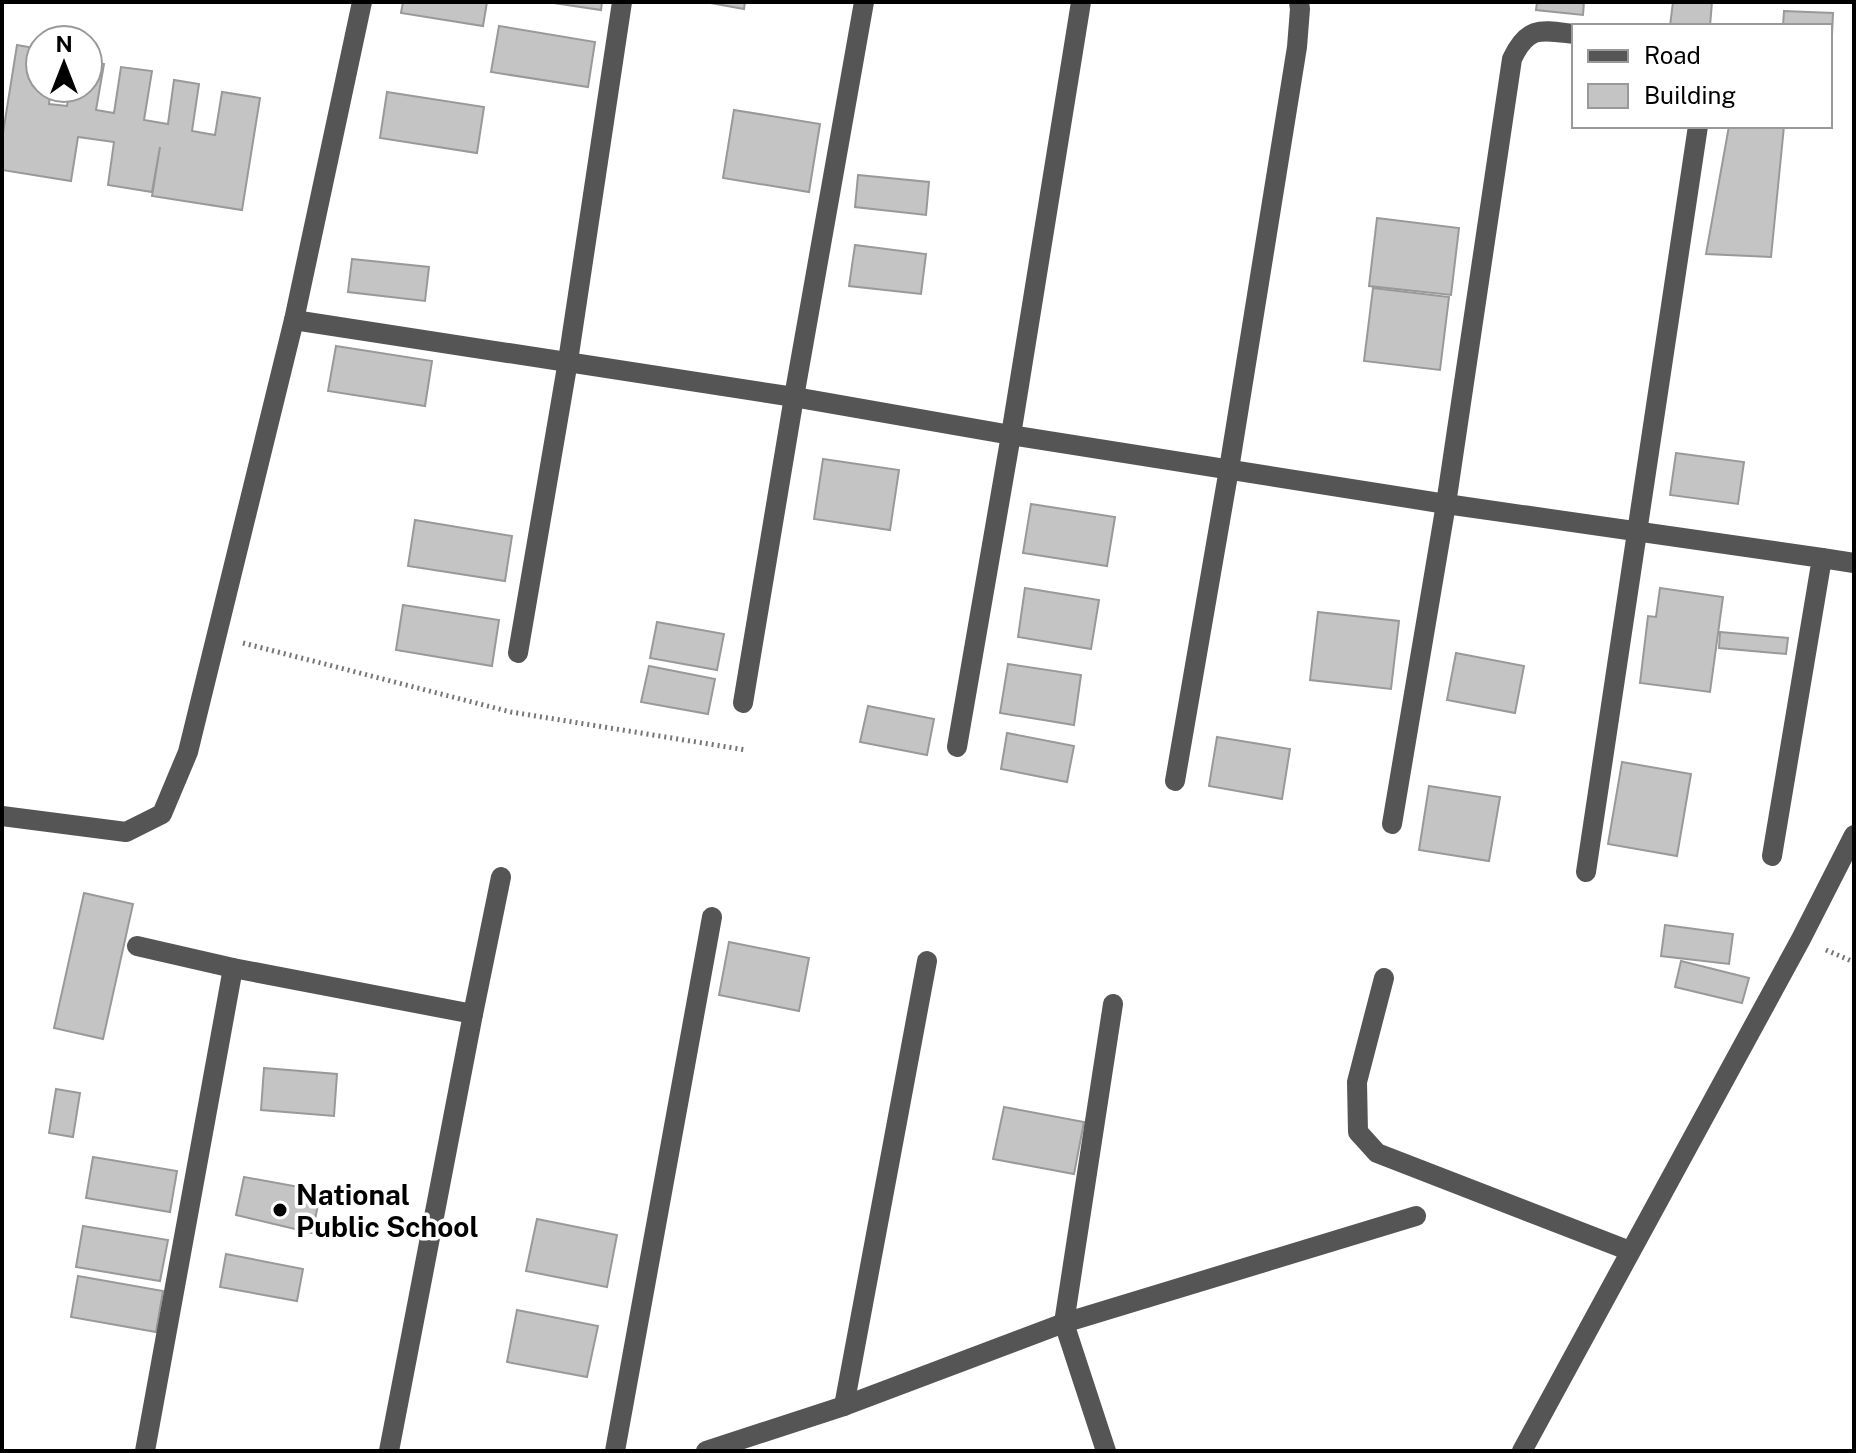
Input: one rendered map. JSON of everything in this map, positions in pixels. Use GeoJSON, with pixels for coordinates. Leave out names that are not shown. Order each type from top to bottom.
{"type":"FeatureCollection","features":[{"type":"Feature","properties":{"kind":"street"},"geometry":{"type":"LineString","coordinates":[[2,816],[126,832],[162,814],[188,752],[294,320],[362,2]]}},
{"type":"Feature","properties":{"kind":"street"},"geometry":{"type":"LineString","coordinates":[[518,653],[568,361],[622,2]]}},
{"type":"Feature","properties":{"kind":"street"},"geometry":{"type":"LineString","coordinates":[[743,703],[864,2]]}},
{"type":"Feature","properties":{"kind":"street"},"geometry":{"type":"LineString","coordinates":[[957,747],[1081,2]]}},
{"type":"Feature","properties":{"kind":"street"},"geometry":{"type":"LineString","coordinates":[[1175,781],[1297,47],[1299,2]]}},
{"type":"Feature","properties":{"kind":"street"},"geometry":{"type":"LineString","coordinates":[[1392,824],[1446,504],[1512,59],[1520,42],[1540,30],[1572,34]]}},
{"type":"Feature","properties":{"kind":"street"},"geometry":{"type":"LineString","coordinates":[[1586,872],[1698,128]]}},
{"type":"Feature","properties":{"kind":"street"},"geometry":{"type":"LineString","coordinates":[[294,320],[794,397],[1446,504],[1854,563]]}},
{"type":"Feature","properties":{"kind":"street"},"geometry":{"type":"LineString","coordinates":[[1772,856],[1822,558]]}},
{"type":"Feature","properties":{"kind":"street"},"geometry":{"type":"LineString","coordinates":[[1522,1451],[1801,939],[1854,835]]}},
{"type":"Feature","properties":{"kind":"street"},"geometry":{"type":"LineString","coordinates":[[389,1451],[501,877]]}},
{"type":"Feature","properties":{"kind":"street"},"geometry":{"type":"LineString","coordinates":[[615,1451],[712,917]]}},
{"type":"Feature","properties":{"kind":"street"},"geometry":{"type":"LineString","coordinates":[[137,946],[233,968],[473,1014]]}},
{"type":"Feature","properties":{"kind":"street"},"geometry":{"type":"LineString","coordinates":[[844,1406],[927,961]]}},
{"type":"Feature","properties":{"kind":"street"},"geometry":{"type":"LineString","coordinates":[[145,1451],[233,968]]}},
{"type":"Feature","properties":{"kind":"street"},"geometry":{"type":"LineString","coordinates":[[1384,978],[1357,1082],[1358,1132],[1377,1153],[1630,1251]]}},
{"type":"Feature","properties":{"kind":"street"},"geometry":{"type":"LineString","coordinates":[[1106,1451],[1064,1323],[1113,1004]]}},
{"type":"Feature","properties":{"kind":"street"},"geometry":{"type":"LineString","coordinates":[[706,1451],[844,1406],[1064,1323],[1416,1216]]}},
{"type":"Feature","properties":{"kind":"path"},"geometry":{"type":"LineString","coordinates":[[215,636],[511,712],[746,750]]}},
{"type":"Feature","properties":{"kind":"building"},"geometry":{"type":"Polygon","coordinates":[[[403,2],[487,2],[483,26],[401,13],[403,2]]]}},
{"type":"Feature","properties":{"kind":"building"},"geometry":{"type":"Polygon","coordinates":[[[547,2],[602,2],[601,10],[547,2]]]}},
{"type":"Feature","properties":{"kind":"building"},"geometry":{"type":"Polygon","coordinates":[[[705,2],[745,2],[744,9],[705,2]]]}},
{"type":"Feature","properties":{"kind":"building"},"geometry":{"type":"Polygon","coordinates":[[[1537,2],[1584,2],[1583,15],[1536,10],[1537,2]]]}},
{"type":"Feature","properties":{"kind":"building"},"geometry":{"type":"Polygon","coordinates":[[[1673,2],[1712,2],[1710,24],[1670,24],[1673,2]]]}},
{"type":"Feature","properties":{"kind":"building"},"geometry":{"type":"Polygon","coordinates":[[[1784,11],[1833,13],[1832,36],[1832,24],[1783,24],[1784,11]]]}},
{"type":"Feature","properties":{"kind":"building"},"geometry":{"type":"Polygon","coordinates":[[[499,26],[595,42],[588,87],[491,72],[499,26]]]}},
{"type":"Feature","properties":{"kind":"building"},"geometry":{"type":"Polygon","coordinates":[[[17,45],[24,46],[24,104],[97,104],[96,110],[114,113],[121,67],[152,71],[144,120],[168,124],[174,80],[199,84],[192,131],[215,135],[222,92],[260,98],[242,210],[152,196],[160,147],[152,192],[108,185],[114,142],[78,137],[71,181],[2,170],[2,139],[17,45]]]}},
{"type":"Feature","properties":{"kind":"building"},"geometry":{"type":"Polygon","coordinates":[[[387,92],[484,107],[477,153],[380,138],[387,92]]]}},
{"type":"Feature","properties":{"kind":"building"},"geometry":{"type":"Polygon","coordinates":[[[734,110],[820,124],[809,192],[723,178],[734,110]]]}},
{"type":"Feature","properties":{"kind":"building"},"geometry":{"type":"Polygon","coordinates":[[[1729,128],[1784,128],[1771,257],[1706,254],[1729,128]]]}},
{"type":"Feature","properties":{"kind":"building"},"geometry":{"type":"Polygon","coordinates":[[[858,175],[929,182],[926,215],[855,207],[858,175]]]}},
{"type":"Feature","properties":{"kind":"building"},"geometry":{"type":"Polygon","coordinates":[[[1377,218],[1459,228],[1451,295],[1369,286],[1377,218]]]}},
{"type":"Feature","properties":{"kind":"building"},"geometry":{"type":"Polygon","coordinates":[[[855,245],[926,254],[921,294],[849,286],[855,245]]]}},
{"type":"Feature","properties":{"kind":"building"},"geometry":{"type":"Polygon","coordinates":[[[352,259],[429,267],[425,301],[348,292],[352,259]]]}},
{"type":"Feature","properties":{"kind":"building"},"geometry":{"type":"Polygon","coordinates":[[[1373,288],[1449,297],[1440,370],[1364,361],[1373,288]]]}},
{"type":"Feature","properties":{"kind":"building"},"geometry":{"type":"Polygon","coordinates":[[[336,346],[432,361],[425,406],[328,391],[336,346]]]}},
{"type":"Feature","properties":{"kind":"building"},"geometry":{"type":"Polygon","coordinates":[[[1676,453],[1744,462],[1738,504],[1670,495],[1676,453]]]}},
{"type":"Feature","properties":{"kind":"building"},"geometry":{"type":"Polygon","coordinates":[[[823,459],[899,470],[890,530],[814,519],[823,459]]]}},
{"type":"Feature","properties":{"kind":"building"},"geometry":{"type":"Polygon","coordinates":[[[1031,504],[1115,517],[1107,566],[1023,553],[1031,504]]]}},
{"type":"Feature","properties":{"kind":"building"},"geometry":{"type":"Polygon","coordinates":[[[415,520],[512,536],[505,581],[408,566],[415,520]]]}},
{"type":"Feature","properties":{"kind":"building"},"geometry":{"type":"Polygon","coordinates":[[[1025,588],[1099,600],[1091,649],[1018,637],[1025,588]]]}},
{"type":"Feature","properties":{"kind":"building"},"geometry":{"type":"Polygon","coordinates":[[[1660,588],[1723,597],[1710,692],[1640,683],[1648,616],[1656,617],[1660,588]]]}},
{"type":"Feature","properties":{"kind":"building"},"geometry":{"type":"Polygon","coordinates":[[[403,605],[499,620],[492,666],[396,650],[403,605]]]}},
{"type":"Feature","properties":{"kind":"building"},"geometry":{"type":"Polygon","coordinates":[[[1318,612],[1399,621],[1391,689],[1310,680],[1318,612]]]}},
{"type":"Feature","properties":{"kind":"building"},"geometry":{"type":"Polygon","coordinates":[[[657,622],[724,634],[717,670],[650,658],[657,622]]]}},
{"type":"Feature","properties":{"kind":"building"},"geometry":{"type":"Polygon","coordinates":[[[1720,632],[1788,638],[1786,654],[1719,648],[1720,632]]]}},
{"type":"Feature","properties":{"kind":"building"},"geometry":{"type":"Polygon","coordinates":[[[1456,653],[1524,666],[1515,713],[1447,700],[1456,653]]]}},
{"type":"Feature","properties":{"kind":"building"},"geometry":{"type":"Polygon","coordinates":[[[1008,664],[1081,675],[1074,725],[1000,713],[1008,664]]]}},
{"type":"Feature","properties":{"kind":"building"},"geometry":{"type":"Polygon","coordinates":[[[649,666],[715,679],[708,714],[641,702],[649,666]]]}},
{"type":"Feature","properties":{"kind":"building"},"geometry":{"type":"Polygon","coordinates":[[[868,706],[934,719],[927,755],[860,742],[868,706]]]}},
{"type":"Feature","properties":{"kind":"building"},"geometry":{"type":"Polygon","coordinates":[[[1007,733],[1074,746],[1067,782],[1001,769],[1007,733]]]}},
{"type":"Feature","properties":{"kind":"building"},"geometry":{"type":"Polygon","coordinates":[[[1217,737],[1290,749],[1282,799],[1209,786],[1217,737]]]}},
{"type":"Feature","properties":{"kind":"building"},"geometry":{"type":"Polygon","coordinates":[[[1622,762],[1691,774],[1677,856],[1608,844],[1622,762]]]}},
{"type":"Feature","properties":{"kind":"building"},"geometry":{"type":"Polygon","coordinates":[[[1429,786],[1500,797],[1489,861],[1419,850],[1429,786]]]}},
{"type":"Feature","properties":{"kind":"building"},"geometry":{"type":"Polygon","coordinates":[[[84,893],[133,904],[103,1039],[54,1028],[84,893]]]}},
{"type":"Feature","properties":{"kind":"building"},"geometry":{"type":"Polygon","coordinates":[[[1665,925],[1733,934],[1729,964],[1661,956],[1665,925]]]}},
{"type":"Feature","properties":{"kind":"building"},"geometry":{"type":"Polygon","coordinates":[[[729,942],[809,958],[799,1011],[719,995],[729,942]]]}},
{"type":"Feature","properties":{"kind":"building"},"geometry":{"type":"Polygon","coordinates":[[[1681,961],[1749,978],[1742,1003],[1675,987],[1681,961]]]}},
{"type":"Feature","properties":{"kind":"building"},"geometry":{"type":"Polygon","coordinates":[[[264,1068],[337,1074],[334,1116],[261,1110],[264,1068]]]}},
{"type":"Feature","properties":{"kind":"building"},"geometry":{"type":"Polygon","coordinates":[[[56,1089],[80,1093],[73,1137],[49,1133],[56,1089]]]}},
{"type":"Feature","properties":{"kind":"building"},"geometry":{"type":"Polygon","coordinates":[[[1004,1107],[1084,1122],[1074,1174],[993,1159],[1004,1107]]]}},
{"type":"Feature","properties":{"kind":"building"},"geometry":{"type":"Polygon","coordinates":[[[93,1157],[177,1171],[170,1212],[86,1198],[93,1157]]]}},
{"type":"Feature","properties":{"kind":"building"},"geometry":{"type":"Polygon","coordinates":[[[244,1177],[321,1191],[312,1233],[236,1215],[244,1177]]]}},
{"type":"Feature","properties":{"kind":"building"},"geometry":{"type":"Polygon","coordinates":[[[537,1219],[617,1235],[607,1287],[526,1271],[537,1219]]]}},
{"type":"Feature","properties":{"kind":"building"},"geometry":{"type":"Polygon","coordinates":[[[83,1226],[168,1240],[160,1281],[76,1267],[83,1226]]]}},
{"type":"Feature","properties":{"kind":"building"},"geometry":{"type":"Polygon","coordinates":[[[226,1254],[303,1269],[297,1301],[220,1287],[226,1254]]]}},
{"type":"Feature","properties":{"kind":"building"},"geometry":{"type":"Polygon","coordinates":[[[78,1276],[163,1291],[156,1332],[71,1317],[78,1276]]]}},
{"type":"Feature","properties":{"kind":"building"},"geometry":{"type":"Polygon","coordinates":[[[517,1310],[598,1326],[587,1377],[507,1362],[517,1310]]]}},
{"type":"Feature","properties":{"kind":"place","name":"National Public School"},"geometry":{"type":"Point","coordinates":[280,1210]}}]}
